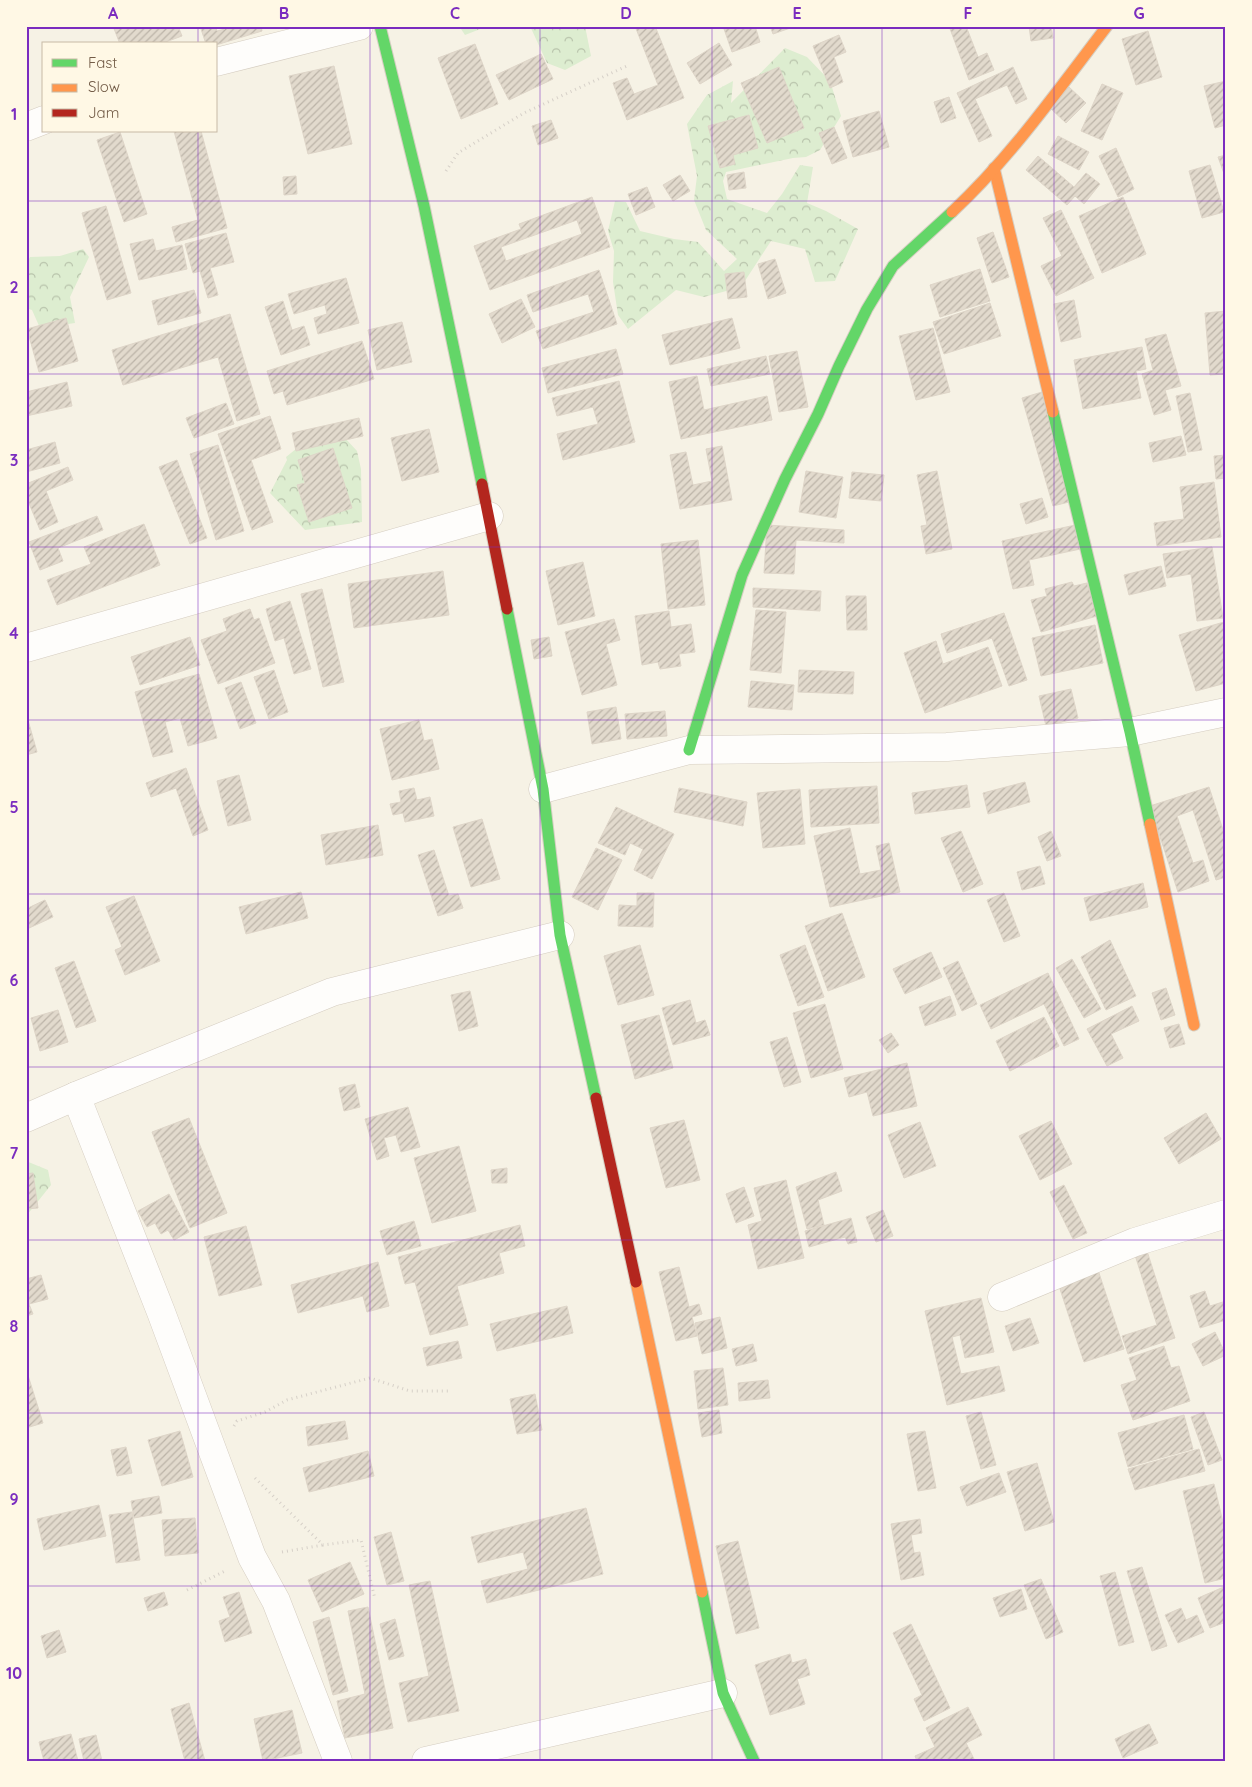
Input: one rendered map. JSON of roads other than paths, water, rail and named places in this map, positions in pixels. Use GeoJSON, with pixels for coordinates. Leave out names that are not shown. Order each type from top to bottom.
{"type":"FeatureCollection","features":[{"type":"Feature","properties":{"kind":"street"},"geometry":{"type":"LineString","coordinates":[[218,62],[360,26]]}},
{"type":"Feature","properties":{"kind":"street"},"geometry":{"type":"LineString","coordinates":[[380,26],[424,206],[489,516],[543,788],[560,935],[659,1388],[723,1693],[754,1761]]}},
{"type":"Feature","properties":{"kind":"street"},"geometry":{"type":"LineString","coordinates":[[689,750],[742,575],[785,479],[868,309],[893,266],[972,193],[1028,129],[1107,26]]}},
{"type":"Feature","properties":{"kind":"street"},"geometry":{"type":"LineString","coordinates":[[26,127],[42,121]]}},
{"type":"Feature","properties":{"kind":"street"},"geometry":{"type":"LineString","coordinates":[[994,168],[1130,732],[1194,1026]]}},
{"type":"Feature","properties":{"kind":"street"},"geometry":{"type":"LineString","coordinates":[[26,648],[489,516]]}},
{"type":"Feature","properties":{"kind":"street"},"geometry":{"type":"LineString","coordinates":[[543,788],[689,750],[947,747],[1130,732],[1226,712]]}},
{"type":"Feature","properties":{"kind":"street"},"geometry":{"type":"LineString","coordinates":[[26,1118],[332,992],[560,935]]}},
{"type":"Feature","properties":{"kind":"street"},"geometry":{"type":"LineString","coordinates":[[76,1096],[161,1312],[252,1557],[276,1601],[338,1761]]}},
{"type":"Feature","properties":{"kind":"street"},"geometry":{"type":"LineString","coordinates":[[1002,1298],[1135,1242],[1226,1214]]}},
{"type":"Feature","properties":{"kind":"street"},"geometry":{"type":"LineString","coordinates":[[426,1761],[723,1693]]}}]}
